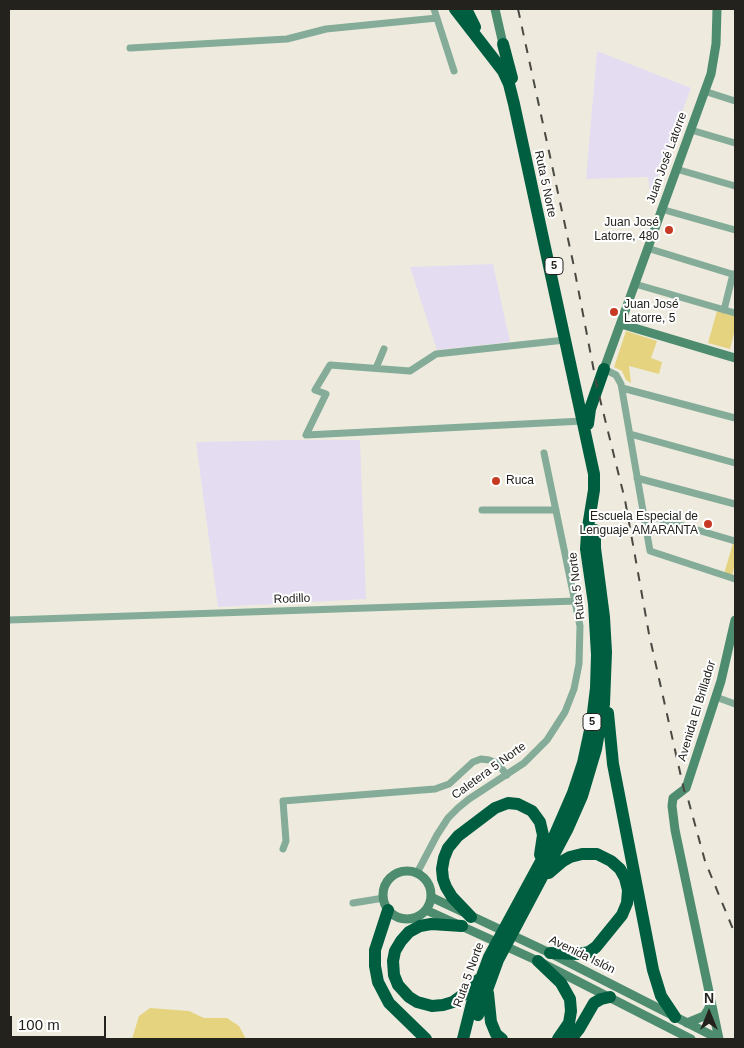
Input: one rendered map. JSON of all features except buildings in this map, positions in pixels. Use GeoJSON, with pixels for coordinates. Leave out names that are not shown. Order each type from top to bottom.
{"type":"FeatureCollection","features":[{"type":"Feature","properties":{"kind":"highway","name":"Ruta 5 Norte"},"geometry":{"type":"LineString","coordinates":[[455,9],[497,62],[508,84],[565,340],[600,486],[595,548],[604,617],[606,668],[601,722],[588,779],[567,830],[538,876],[493,959],[463,1039]]}},
{"type":"Feature","properties":{"kind":"highway","name":"Ruta 5 Norte"},"geometry":{"type":"LineString","coordinates":[[466,9],[478,32],[503,64],[513,83],[581,390],[595,483],[586,550],[596,621],[596,688],[590,728],[579,778],[538,876]]}},
{"type":"Feature","properties":{"kind":"highway"},"geometry":{"type":"LineString","coordinates":[[503,44],[513,83]]}},
{"type":"Feature","properties":{"kind":"highway"},"geometry":{"type":"LineString","coordinates":[[585,422],[604,369]]}},
{"type":"Feature","properties":{"kind":"highway"},"geometry":{"type":"LineString","coordinates":[[581,390],[590,391],[597,387]]}},
{"type":"Feature","properties":{"kind":"highway"},"geometry":{"type":"LineString","coordinates":[[606,668],[610,744],[655,979],[664,1001],[675,1017]]}},
{"type":"Feature","properties":{"kind":"highway"},"geometry":{"type":"LineString","coordinates":[[502,1039],[493,1028],[489,1016],[484,980],[448,1004],[427,1005],[413,1000],[401,990],[396,980],[393,966],[394,956],[398,946],[409,932],[420,926],[467,921],[461,908],[448,893],[443,879],[443,863],[451,843],[491,810],[513,803],[523,805],[536,814],[543,835],[538,876]]}},
{"type":"Feature","properties":{"kind":"highway"},"geometry":{"type":"LineString","coordinates":[[538,876],[576,855],[592,854],[606,858],[616,865],[625,878],[628,890],[627,903],[622,915],[596,947],[589,952],[579,954],[550,953]]}},
{"type":"Feature","properties":{"kind":"highway"},"geometry":{"type":"LineString","coordinates":[[386,904],[375,950],[378,982],[390,1003],[426,1039]]}},
{"type":"Feature","properties":{"kind":"highway"},"geometry":{"type":"LineString","coordinates":[[538,961],[561,983],[570,999],[569,1024],[558,1039]]}},
{"type":"Feature","properties":{"kind":"highway","name":"Ruta 5 Norte"},"geometry":{"type":"LineString","coordinates":[[472,1039],[484,980]]}},
{"type":"Feature","properties":{"kind":"highway"},"geometry":{"type":"LineString","coordinates":[[571,1039],[594,1003],[610,997]]}},
{"type":"Feature","properties":{"kind":"main road"},"geometry":{"type":"LineString","coordinates":[[495,9],[503,44]]}},
{"type":"Feature","properties":{"kind":"main road","name":"Juan José Latorre"},"geometry":{"type":"LineString","coordinates":[[604,369],[711,74],[715,55],[717,9]]}},
{"type":"Feature","properties":{"kind":"main road"},"geometry":{"type":"LineString","coordinates":[[621,324],[735,358]]}},
{"type":"Feature","properties":{"kind":"main road","name":"Avenida El Brillador"},"geometry":{"type":"LineString","coordinates":[[711,999],[675,830],[672,802],[678,793],[686,788],[721,681],[735,620]]}},
{"type":"Feature","properties":{"kind":"main road"},"geometry":{"type":"LineString","coordinates":[[401,872],[417,873],[428,883],[431,898],[426,910],[418,917],[407,919],[397,916],[386,904],[385,887],[391,878],[401,872]]}},
{"type":"Feature","properties":{"kind":"main road","name":"Avenida Islón"},"geometry":{"type":"LineString","coordinates":[[431,898],[467,921],[538,961],[691,1039]]}},
{"type":"Feature","properties":{"kind":"main road","name":"Avenida Islón"},"geometry":{"type":"LineString","coordinates":[[426,910],[467,921],[550,953],[719,1039]]}},
{"type":"Feature","properties":{"kind":"main road"},"geometry":{"type":"LineString","coordinates":[[687,1023],[704,1016],[711,999]]}},
{"type":"Feature","properties":{"kind":"main road"},"geometry":{"type":"LineString","coordinates":[[711,999],[719,1039]]}},
{"type":"Feature","properties":{"kind":"street"},"geometry":{"type":"LineString","coordinates":[[434,9],[454,71]]}},
{"type":"Feature","properties":{"kind":"street"},"geometry":{"type":"LineString","coordinates":[[130,48],[287,39],[326,29],[437,18]]}},
{"type":"Feature","properties":{"kind":"street"},"geometry":{"type":"LineString","coordinates":[[704,91],[735,101]]}},
{"type":"Feature","properties":{"kind":"street"},"geometry":{"type":"LineString","coordinates":[[691,130],[735,143]]}},
{"type":"Feature","properties":{"kind":"street"},"geometry":{"type":"LineString","coordinates":[[676,169],[735,186]]}},
{"type":"Feature","properties":{"kind":"street"},"geometry":{"type":"LineString","coordinates":[[662,208],[735,230]]}},
{"type":"Feature","properties":{"kind":"street"},"geometry":{"type":"LineString","coordinates":[[647,248],[734,274],[724,310]]}},
{"type":"Feature","properties":{"kind":"street"},"geometry":{"type":"LineString","coordinates":[[635,284],[735,313]]}},
{"type":"Feature","properties":{"kind":"street"},"geometry":{"type":"LineString","coordinates":[[565,340],[436,354],[410,371],[330,365],[315,390],[326,394],[306,435],[585,422]]}},
{"type":"Feature","properties":{"kind":"street"},"geometry":{"type":"LineString","coordinates":[[376,368],[384,349]]}},
{"type":"Feature","properties":{"kind":"street"},"geometry":{"type":"LineString","coordinates":[[604,369],[616,375],[622,388],[650,551],[735,579]]}},
{"type":"Feature","properties":{"kind":"street"},"geometry":{"type":"LineString","coordinates":[[622,388],[735,418]]}},
{"type":"Feature","properties":{"kind":"street"},"geometry":{"type":"LineString","coordinates":[[630,434],[735,464]]}},
{"type":"Feature","properties":{"kind":"street","name":"Caletera 5 Norte"},"geometry":{"type":"LineString","coordinates":[[417,873],[448,818],[469,799],[524,763],[547,740],[570,701],[577,677],[580,626],[544,453]]}},
{"type":"Feature","properties":{"kind":"street"},"geometry":{"type":"LineString","coordinates":[[637,478],[735,504]]}},
{"type":"Feature","properties":{"kind":"street"},"geometry":{"type":"LineString","coordinates":[[482,510],[556,510]]}},
{"type":"Feature","properties":{"kind":"street"},"geometry":{"type":"LineString","coordinates":[[643,514],[735,541]]}},
{"type":"Feature","properties":{"kind":"street","name":"Rodillo"},"geometry":{"type":"LineString","coordinates":[[9,620],[576,601]]}},
{"type":"Feature","properties":{"kind":"street"},"geometry":{"type":"LineString","coordinates":[[716,697],[735,704]]}},
{"type":"Feature","properties":{"kind":"street"},"geometry":{"type":"LineString","coordinates":[[283,849],[286,841],[282,801],[435,789],[449,784],[473,762],[481,759],[497,764],[507,774]]}},
{"type":"Feature","properties":{"kind":"street"},"geometry":{"type":"LineString","coordinates":[[353,903],[386,904]]}},
{"type":"Feature","properties":{"kind":"shaded area"},"geometry":{"type":"Polygon","coordinates":[[[597,51],[691,88],[651,196],[648,177],[586,179],[597,51]]]}},
{"type":"Feature","properties":{"kind":"shaded area"},"geometry":{"type":"Polygon","coordinates":[[[493,264],[510,342],[437,350],[410,267],[493,264]]]}},
{"type":"Feature","properties":{"kind":"shaded area"},"geometry":{"type":"Polygon","coordinates":[[[717,311],[735,316],[735,329],[730,349],[708,343],[717,311]]]}},
{"type":"Feature","properties":{"kind":"shaded area"},"geometry":{"type":"Polygon","coordinates":[[[626,331],[657,341],[651,358],[662,362],[659,374],[629,366],[631,383],[626,380],[622,371],[614,367],[626,331]]]}},
{"type":"Feature","properties":{"kind":"shaded area"},"geometry":{"type":"Polygon","coordinates":[[[360,440],[366,599],[218,607],[196,442],[360,440]]]}},
{"type":"Feature","properties":{"kind":"shaded area"},"geometry":{"type":"Polygon","coordinates":[[[733,543],[735,543],[735,563],[732,576],[724,574],[733,543]]]}},
{"type":"Feature","properties":{"kind":"shaded area"},"geometry":{"type":"Polygon","coordinates":[[[150,1008],[189,1011],[204,1018],[227,1018],[239,1026],[246,1039],[132,1039],[139,1016],[150,1008]]]}},
{"type":"Feature","properties":{"kind":"railway"},"geometry":{"type":"LineString","coordinates":[[518,9],[573,262],[597,387],[625,500],[649,634],[684,790],[705,861],[735,934]]}},
{"type":"Feature","properties":{"kind":"place","name":"Juan José Latorre, 480"},"geometry":{"type":"Point","coordinates":[669,230]}},
{"type":"Feature","properties":{"kind":"place","name":"Juan José Latorre, 5"},"geometry":{"type":"Point","coordinates":[614,312]}},
{"type":"Feature","properties":{"kind":"place","name":"Ruca"},"geometry":{"type":"Point","coordinates":[496,481]}},
{"type":"Feature","properties":{"kind":"place","name":"Escuela Especial de Lenguaje AMARANTA"},"geometry":{"type":"Point","coordinates":[708,524]}}]}
